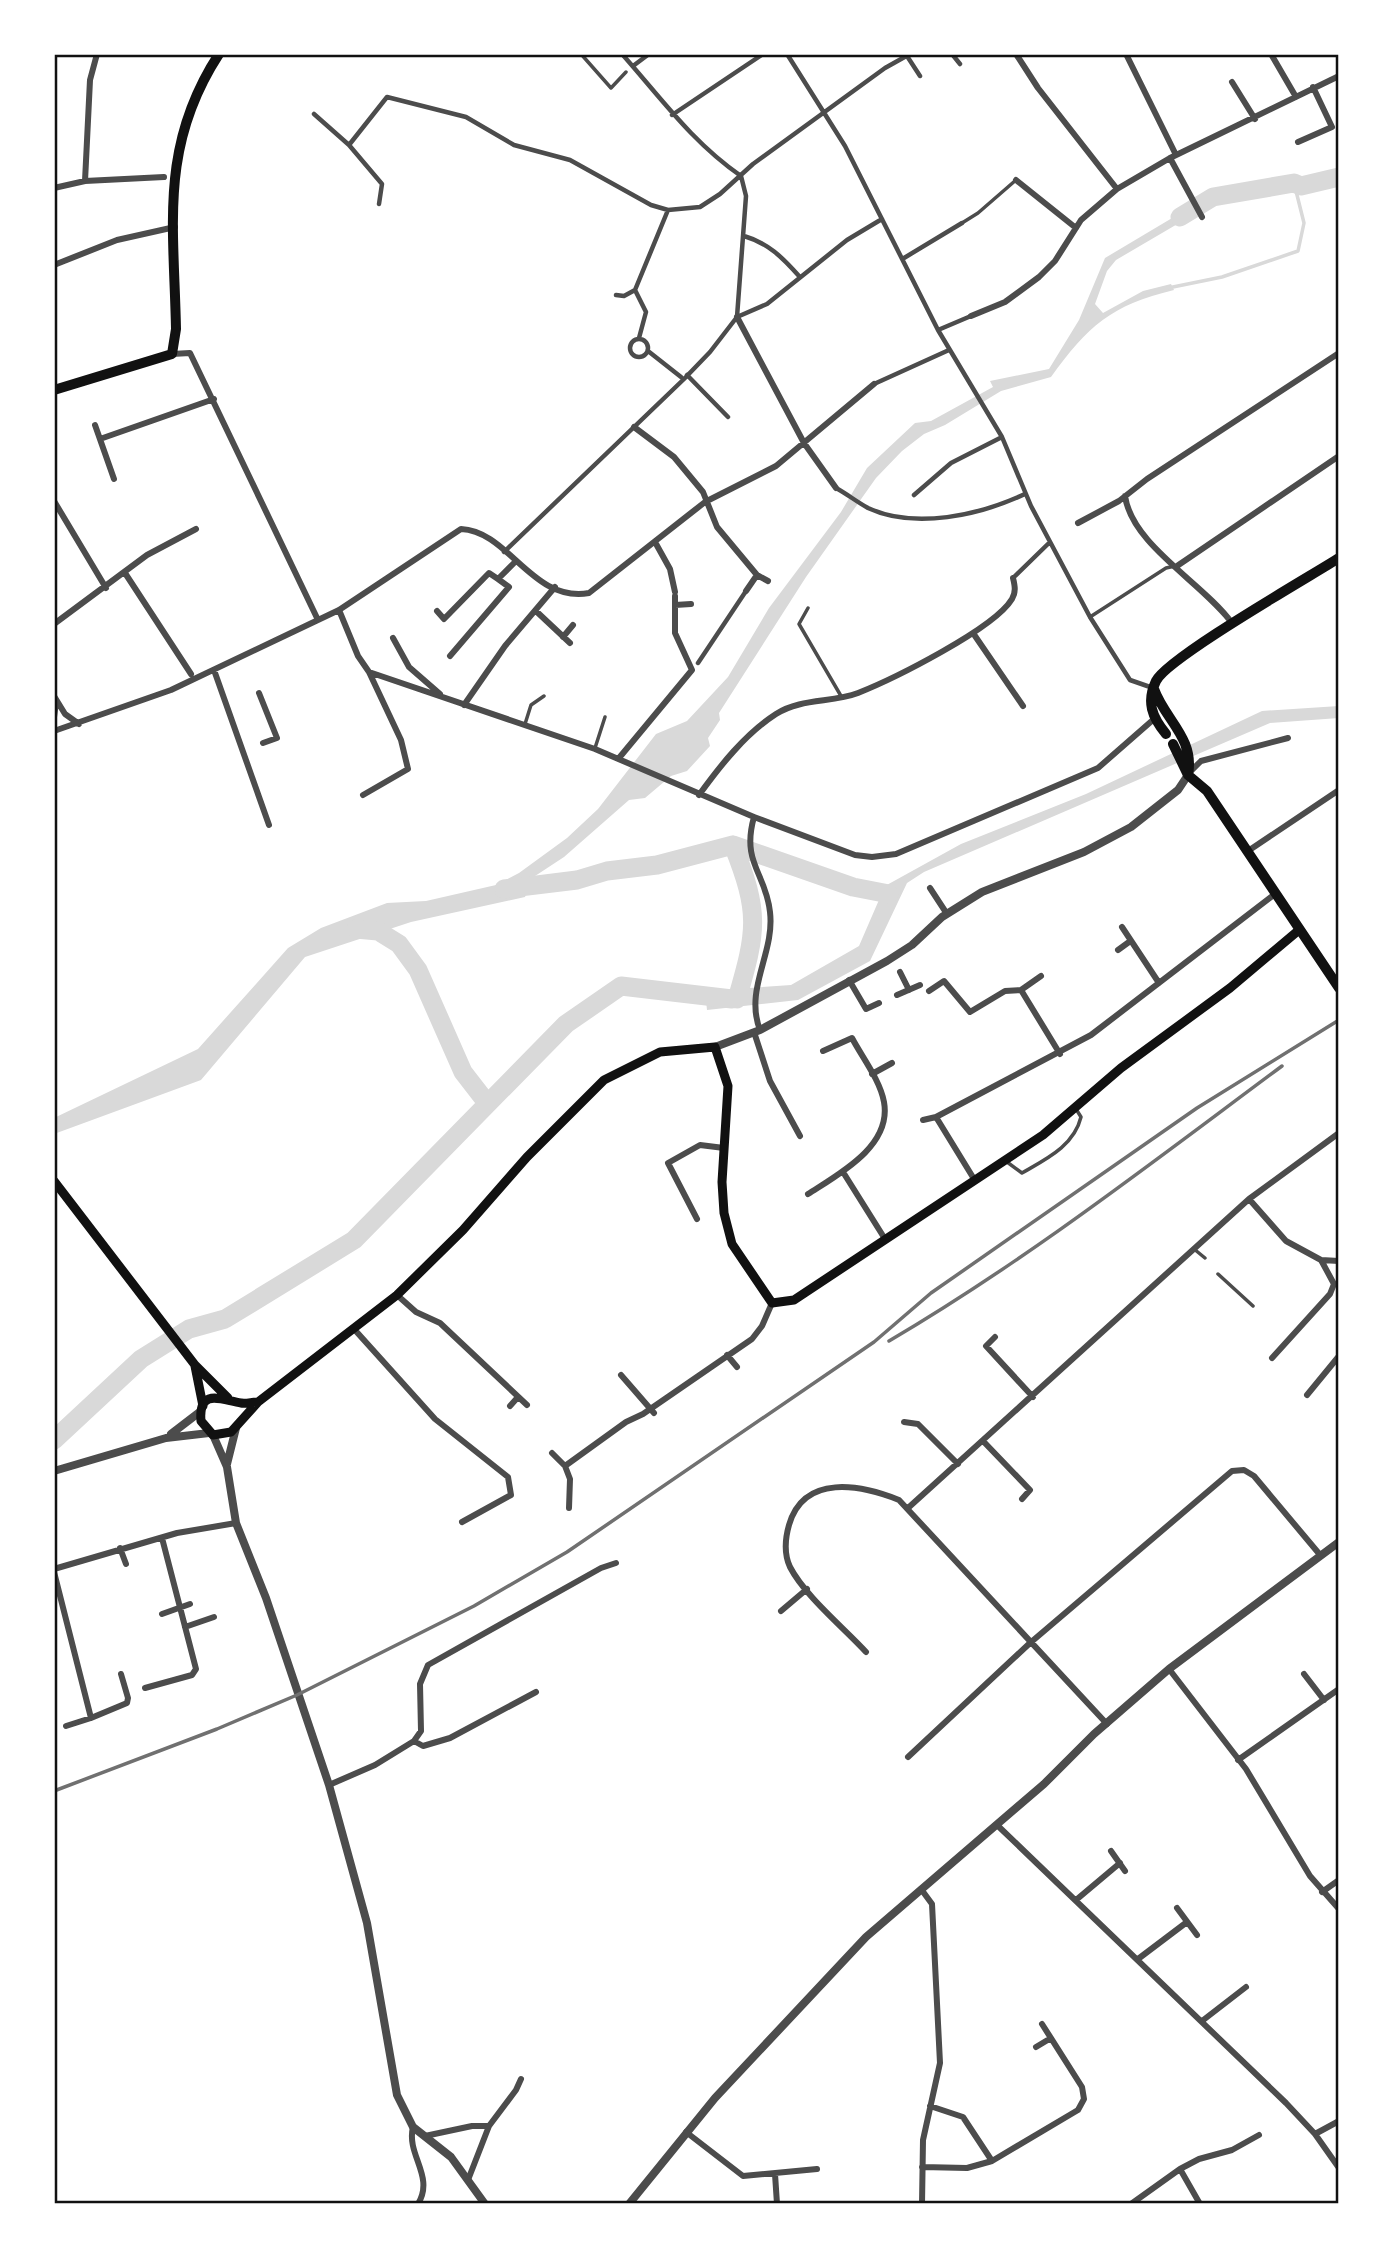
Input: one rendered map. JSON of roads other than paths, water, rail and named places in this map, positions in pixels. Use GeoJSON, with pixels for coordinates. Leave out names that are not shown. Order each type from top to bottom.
{"type":"FeatureCollection","features":[{"type":"Feature","properties":{"kind":"main road"},"geometry":{"type":"LineString","coordinates":[[54,390],[172,354],[176,329],[174,169],[182,131],[198,88],[219,54]]}},
{"type":"Feature","properties":{"kind":"main road"},"geometry":{"type":"LineString","coordinates":[[1175,742],[1154,719],[1150,703],[1161,674],[1233,623],[1339,558]]}},
{"type":"Feature","properties":{"kind":"main road"},"geometry":{"type":"LineString","coordinates":[[1154,688],[1175,742],[1186,761],[1188,775],[1207,791],[1339,988]]}},
{"type":"Feature","properties":{"kind":"main road"},"geometry":{"type":"LineString","coordinates":[[195,1365],[202,1426],[211,1434],[225,1435],[237,1426],[258,1402],[397,1295],[463,1230],[527,1157],[604,1080],[660,1052],[715,1047],[728,1086],[724,1213],[732,1244],[772,1303],[794,1300],[974,1179],[1079,1113],[1121,1068],[1230,988],[1299,930]]}},
{"type":"Feature","properties":{"kind":"main road"},"geometry":{"type":"LineString","coordinates":[[54,1181],[195,1365],[239,1412],[237,1426]]}},
{"type":"Feature","properties":{"kind":"main road"},"geometry":{"type":"LineString","coordinates":[[202,1408],[212,1398],[240,1404],[258,1402]]}},
{"type":"Feature","properties":{"kind":"street"},"geometry":{"type":"LineString","coordinates":[[85,181],[90,80],[97,54]]}},
{"type":"Feature","properties":{"kind":"street"},"geometry":{"type":"LineString","coordinates":[[622,54],[672,115],[711,155],[741,176],[746,196],[737,317],[804,443],[836,488],[869,508],[905,518],[989,508],[1025,495]]}},
{"type":"Feature","properties":{"kind":"street"},"geometry":{"type":"LineString","coordinates":[[632,66],[649,54]]}},
{"type":"Feature","properties":{"kind":"street"},"geometry":{"type":"LineString","coordinates":[[672,115],[763,54]]}},
{"type":"Feature","properties":{"kind":"street"},"geometry":{"type":"LineString","coordinates":[[787,54],[807,90],[825,111],[904,258],[938,330],[1002,438],[1025,495],[1090,617],[1130,680],[1154,688]]}},
{"type":"Feature","properties":{"kind":"street"},"geometry":{"type":"LineString","coordinates":[[952,54],[960,64]]}},
{"type":"Feature","properties":{"kind":"street"},"geometry":{"type":"LineString","coordinates":[[1016,54],[1038,88],[1117,189]]}},
{"type":"Feature","properties":{"kind":"street"},"geometry":{"type":"LineString","coordinates":[[1126,54],[1202,217]]}},
{"type":"Feature","properties":{"kind":"street"},"geometry":{"type":"LineString","coordinates":[[1271,54],[1296,97]]}},
{"type":"Feature","properties":{"kind":"street"},"geometry":{"type":"LineString","coordinates":[[349,145],[387,97],[466,117],[514,145],[570,160],[651,205],[668,210],[700,207],[732,186],[752,163],[778,148],[825,111],[908,55],[920,76]]}},
{"type":"Feature","properties":{"kind":"street"},"geometry":{"type":"LineString","coordinates":[[938,330],[971,317],[1023,290],[1055,261],[1092,207],[1117,189],[1173,156],[1255,119],[1339,76]]}},
{"type":"Feature","properties":{"kind":"street"},"geometry":{"type":"LineString","coordinates":[[1232,82],[1255,119]]}},
{"type":"Feature","properties":{"kind":"street"},"geometry":{"type":"LineString","coordinates":[[1298,142],[1332,127],[1314,88]]}},
{"type":"Feature","properties":{"kind":"street"},"geometry":{"type":"LineString","coordinates":[[314,114],[349,145],[382,184],[383,195],[379,204]]}},
{"type":"Feature","properties":{"kind":"street"},"geometry":{"type":"LineString","coordinates":[[54,188],[85,181],[164,177]]}},
{"type":"Feature","properties":{"kind":"street"},"geometry":{"type":"LineString","coordinates":[[1016,180],[1076,228]]}},
{"type":"Feature","properties":{"kind":"street"},"geometry":{"type":"LineString","coordinates":[[616,295],[624,296],[635,290],[668,210]]}},
{"type":"Feature","properties":{"kind":"street"},"geometry":{"type":"LineString","coordinates":[[504,552],[710,352],[737,317],[767,304],[846,240],[882,219]]}},
{"type":"Feature","properties":{"kind":"street"},"geometry":{"type":"LineString","coordinates":[[904,258],[962,223]]}},
{"type":"Feature","properties":{"kind":"street"},"geometry":{"type":"LineString","coordinates":[[54,265],[117,240],[175,227]]}},
{"type":"Feature","properties":{"kind":"street"},"geometry":{"type":"LineString","coordinates":[[744,236],[760,241],[777,253],[799,276]]}},
{"type":"Feature","properties":{"kind":"street"},"geometry":{"type":"LineString","coordinates":[[635,290],[646,312],[639,338],[631,343],[631,352],[639,357],[648,351]]}},
{"type":"Feature","properties":{"kind":"street"},"geometry":{"type":"LineString","coordinates":[[639,338],[647,342],[648,351],[684,376],[729,417]]}},
{"type":"Feature","properties":{"kind":"street"},"geometry":{"type":"LineString","coordinates":[[54,731],[171,690],[339,610],[461,529],[481,533],[530,575],[569,593],[589,593],[705,502],[772,469],[874,384],[950,350]]}},
{"type":"Feature","properties":{"kind":"street"},"geometry":{"type":"LineString","coordinates":[[172,354],[190,353],[318,620]]}},
{"type":"Feature","properties":{"kind":"street"},"geometry":{"type":"LineString","coordinates":[[1078,523],[1125,496],[1339,353]]}},
{"type":"Feature","properties":{"kind":"street"},"geometry":{"type":"LineString","coordinates":[[100,439],[214,399]]}},
{"type":"Feature","properties":{"kind":"street"},"geometry":{"type":"LineString","coordinates":[[94,425],[114,479]]}},
{"type":"Feature","properties":{"kind":"street"},"geometry":{"type":"LineString","coordinates":[[634,427],[674,457],[703,492],[717,527],[757,575],[768,581]]}},
{"type":"Feature","properties":{"kind":"street"},"geometry":{"type":"LineString","coordinates":[[914,495],[951,463],[1002,438]]}},
{"type":"Feature","properties":{"kind":"street"},"geometry":{"type":"LineString","coordinates":[[1177,566],[1339,456]]}},
{"type":"Feature","properties":{"kind":"street"},"geometry":{"type":"LineString","coordinates":[[1125,496],[1127,509],[1148,543],[1177,566],[1233,623]]}},
{"type":"Feature","properties":{"kind":"street"},"geometry":{"type":"LineString","coordinates":[[54,502],[106,587]]}},
{"type":"Feature","properties":{"kind":"street"},"geometry":{"type":"LineString","coordinates":[[54,624],[147,555],[196,529]]}},
{"type":"Feature","properties":{"kind":"street"},"geometry":{"type":"LineString","coordinates":[[655,542],[670,569],[675,594],[675,633],[692,670]]}},
{"type":"Feature","properties":{"kind":"street"},"geometry":{"type":"LineString","coordinates":[[699,795],[738,746],[776,714],[799,705],[842,698],[859,692],[974,634],[1012,599],[1015,591],[1013,578],[1050,542]]}},
{"type":"Feature","properties":{"kind":"street"},"geometry":{"type":"LineString","coordinates":[[498,579],[514,562]]}},
{"type":"Feature","properties":{"kind":"street"},"geometry":{"type":"LineString","coordinates":[[125,573],[191,674]]}},
{"type":"Feature","properties":{"kind":"street"},"geometry":{"type":"LineString","coordinates":[[437,611],[444,619],[489,573],[509,587],[450,656]]}},
{"type":"Feature","properties":{"kind":"street"},"geometry":{"type":"LineString","coordinates":[[626,762],[698,663],[757,575]]}},
{"type":"Feature","properties":{"kind":"street"},"geometry":{"type":"LineString","coordinates":[[464,705],[505,646],[537,612],[555,587]]}},
{"type":"Feature","properties":{"kind":"street"},"geometry":{"type":"LineString","coordinates":[[675,605],[691,604]]}},
{"type":"Feature","properties":{"kind":"street"},"geometry":{"type":"LineString","coordinates":[[339,610],[358,656],[369,672],[401,740],[408,764],[405,773],[363,795]]}},
{"type":"Feature","properties":{"kind":"street"},"geometry":{"type":"LineString","coordinates":[[537,612],[570,643]]}},
{"type":"Feature","properties":{"kind":"street"},"geometry":{"type":"LineString","coordinates":[[563,637],[573,625]]}},
{"type":"Feature","properties":{"kind":"street"},"geometry":{"type":"LineString","coordinates":[[974,634],[1024,706]]}},
{"type":"Feature","properties":{"kind":"street"},"geometry":{"type":"LineString","coordinates":[[393,638],[410,667],[447,699]]}},
{"type":"Feature","properties":{"kind":"street"},"geometry":{"type":"LineString","coordinates":[[214,670],[247,748],[255,784],[269,825]]}},
{"type":"Feature","properties":{"kind":"street"},"geometry":{"type":"LineString","coordinates":[[369,672],[595,749],[671,784],[855,855],[897,854],[1098,768],[1154,719]]}},
{"type":"Feature","properties":{"kind":"street"},"geometry":{"type":"LineString","coordinates":[[259,693],[277,738],[263,743]]}},
{"type":"Feature","properties":{"kind":"street"},"geometry":{"type":"LineString","coordinates":[[55,698],[65,714],[79,724]]}},
{"type":"Feature","properties":{"kind":"street"},"geometry":{"type":"LineString","coordinates":[[54,717],[55,698]]}},
{"type":"Feature","properties":{"kind":"street"},"geometry":{"type":"LineString","coordinates":[[715,1047],[757,1031],[849,980],[894,961],[947,914],[982,892],[1084,852],[1131,827],[1178,790],[1201,761],[1288,738]]}},
{"type":"Feature","properties":{"kind":"street"},"geometry":{"type":"LineString","coordinates":[[1248,851],[1339,790]]}},
{"type":"Feature","properties":{"kind":"street"},"geometry":{"type":"LineString","coordinates":[[754,817],[749,842],[753,863],[771,913],[769,940],[757,984],[754,1008],[757,1031],[770,1081],[800,1136]]}},
{"type":"Feature","properties":{"kind":"street"},"geometry":{"type":"LineString","coordinates":[[930,888],[947,914]]}},
{"type":"Feature","properties":{"kind":"street"},"geometry":{"type":"LineString","coordinates":[[923,1120],[936,1117],[1060,1054],[1091,1035],[1275,894]]}},
{"type":"Feature","properties":{"kind":"street"},"geometry":{"type":"LineString","coordinates":[[1122,927],[1129,942],[1159,984]]}},
{"type":"Feature","properties":{"kind":"street"},"geometry":{"type":"LineString","coordinates":[[1118,950],[1129,942]]}},
{"type":"Feature","properties":{"kind":"street"},"geometry":{"type":"LineString","coordinates":[[900,972],[909,990]]}},
{"type":"Feature","properties":{"kind":"street"},"geometry":{"type":"LineString","coordinates":[[929,991],[944,981],[970,1012],[1005,991],[1021,990],[1041,976]]}},
{"type":"Feature","properties":{"kind":"street"},"geometry":{"type":"LineString","coordinates":[[849,980],[866,1009],[879,1003]]}},
{"type":"Feature","properties":{"kind":"street"},"geometry":{"type":"LineString","coordinates":[[897,995],[920,985]]}},
{"type":"Feature","properties":{"kind":"street"},"geometry":{"type":"LineString","coordinates":[[1021,990],[1060,1054]]}},
{"type":"Feature","properties":{"kind":"street"},"geometry":{"type":"LineString","coordinates":[[808,1194],[842,1172],[870,1146],[882,1125],[884,1102],[852,1038],[823,1051]]}},
{"type":"Feature","properties":{"kind":"street"},"geometry":{"type":"LineString","coordinates":[[872,1074],[892,1063]]}},
{"type":"Feature","properties":{"kind":"street"},"geometry":{"type":"LineString","coordinates":[[936,1117],[974,1179]]}},
{"type":"Feature","properties":{"kind":"street"},"geometry":{"type":"LineString","coordinates":[[908,1508],[1250,1199],[1339,1133]]}},
{"type":"Feature","properties":{"kind":"street"},"geometry":{"type":"LineString","coordinates":[[697,1219],[668,1163],[701,1145],[724,1148]]}},
{"type":"Feature","properties":{"kind":"street"},"geometry":{"type":"LineString","coordinates":[[842,1172],[885,1239]]}},
{"type":"Feature","properties":{"kind":"street"},"geometry":{"type":"LineString","coordinates":[[1250,1199],[1286,1241],[1321,1260],[1339,1261]]}},
{"type":"Feature","properties":{"kind":"street"},"geometry":{"type":"LineString","coordinates":[[1272,1358],[1330,1294],[1334,1284],[1321,1260]]}},
{"type":"Feature","properties":{"kind":"street"},"geometry":{"type":"LineString","coordinates":[[397,1295],[416,1312],[440,1323],[527,1405]]}},
{"type":"Feature","properties":{"kind":"street"},"geometry":{"type":"LineString","coordinates":[[565,1466],[626,1422],[649,1412],[752,1339],[762,1326],[772,1303]]}},
{"type":"Feature","properties":{"kind":"street"},"geometry":{"type":"LineString","coordinates":[[354,1329],[435,1419],[508,1477],[511,1495],[462,1522]]}},
{"type":"Feature","properties":{"kind":"street"},"geometry":{"type":"LineString","coordinates":[[995,1337],[986,1346],[1033,1397]]}},
{"type":"Feature","properties":{"kind":"street"},"geometry":{"type":"LineString","coordinates":[[727,1355],[737,1367]]}},
{"type":"Feature","properties":{"kind":"street"},"geometry":{"type":"LineString","coordinates":[[1307,1395],[1339,1356]]}},
{"type":"Feature","properties":{"kind":"street"},"geometry":{"type":"LineString","coordinates":[[621,1375],[649,1412]]}},
{"type":"Feature","properties":{"kind":"street"},"geometry":{"type":"LineString","coordinates":[[510,1406],[518,1397]]}},
{"type":"Feature","properties":{"kind":"street"},"geometry":{"type":"LineString","coordinates":[[166,1438],[186,1426],[202,1408]]}},
{"type":"Feature","properties":{"kind":"street"},"geometry":{"type":"LineString","coordinates":[[904,1422],[918,1424],[958,1464]]}},
{"type":"Feature","properties":{"kind":"street"},"geometry":{"type":"LineString","coordinates":[[227,1467],[237,1426]]}},
{"type":"Feature","properties":{"kind":"street"},"geometry":{"type":"LineString","coordinates":[[54,1471],[166,1438],[211,1434],[227,1467],[236,1523],[266,1598],[329,1786],[366,1923],[397,2095],[413,2127],[451,2157],[485,2204]]}},
{"type":"Feature","properties":{"kind":"street"},"geometry":{"type":"LineString","coordinates":[[983,1441],[1030,1490],[1021,1499]]}},
{"type":"Feature","properties":{"kind":"street"},"geometry":{"type":"LineString","coordinates":[[552,1453],[565,1466],[570,1479],[569,1508]]}},
{"type":"Feature","properties":{"kind":"street"},"geometry":{"type":"LineString","coordinates":[[908,1758],[1030,1643],[1238,1469],[1254,1476],[1321,1556]]}},
{"type":"Feature","properties":{"kind":"street"},"geometry":{"type":"LineString","coordinates":[[866,1652],[807,1589],[790,1567],[785,1549],[794,1512],[807,1496],[827,1488],[858,1487],[899,1500],[1107,1724]]}},
{"type":"Feature","properties":{"kind":"street"},"geometry":{"type":"LineString","coordinates":[[91,1718],[54,1571],[120,1548],[236,1523]]}},
{"type":"Feature","properties":{"kind":"street"},"geometry":{"type":"LineString","coordinates":[[145,1688],[192,1675],[196,1669],[162,1538]]}},
{"type":"Feature","properties":{"kind":"street"},"geometry":{"type":"LineString","coordinates":[[629,2204],[686,2132],[812,1992],[866,1937],[997,1825],[1169,1669],[1339,1542]]}},
{"type":"Feature","properties":{"kind":"street"},"geometry":{"type":"LineString","coordinates":[[120,1548],[126,1564]]}},
{"type":"Feature","properties":{"kind":"street"},"geometry":{"type":"LineString","coordinates":[[329,1786],[375,1765],[414,1741],[421,1731],[421,1684],[428,1665],[601,1568],[616,1563]]}},
{"type":"Feature","properties":{"kind":"street"},"geometry":{"type":"LineString","coordinates":[[781,1611],[807,1589]]}},
{"type":"Feature","properties":{"kind":"street"},"geometry":{"type":"LineString","coordinates":[[163,1614],[190,1604]]}},
{"type":"Feature","properties":{"kind":"street"},"geometry":{"type":"LineString","coordinates":[[185,1627],[214,1616]]}},
{"type":"Feature","properties":{"kind":"street"},"geometry":{"type":"LineString","coordinates":[[1169,1669],[1262,1791],[1322,1892],[1339,1909]]}},
{"type":"Feature","properties":{"kind":"street"},"geometry":{"type":"LineString","coordinates":[[66,1726],[127,1703],[121,1674]]}},
{"type":"Feature","properties":{"kind":"street"},"geometry":{"type":"LineString","coordinates":[[1304,1674],[1324,1700]]}},
{"type":"Feature","properties":{"kind":"street"},"geometry":{"type":"LineString","coordinates":[[1238,1760],[1339,1689]]}},
{"type":"Feature","properties":{"kind":"street"},"geometry":{"type":"LineString","coordinates":[[414,1741],[423,1746],[450,1738],[536,1692]]}},
{"type":"Feature","properties":{"kind":"street"},"geometry":{"type":"LineString","coordinates":[[997,1825],[1202,2021],[1315,2134],[1339,2168]]}},
{"type":"Feature","properties":{"kind":"street"},"geometry":{"type":"LineString","coordinates":[[1111,1851],[1125,1871]]}},
{"type":"Feature","properties":{"kind":"street"},"geometry":{"type":"LineString","coordinates":[[1076,1900],[1120,1863]]}},
{"type":"Feature","properties":{"kind":"street"},"geometry":{"type":"LineString","coordinates":[[1322,1892],[1339,1880]]}},
{"type":"Feature","properties":{"kind":"street"},"geometry":{"type":"LineString","coordinates":[[921,1889],[932,1904],[939,2043],[939,2071],[923,2140],[922,2204]]}},
{"type":"Feature","properties":{"kind":"street"},"geometry":{"type":"LineString","coordinates":[[1177,1908],[1197,1935]]}},
{"type":"Feature","properties":{"kind":"street"},"geometry":{"type":"LineString","coordinates":[[1138,1959],[1187,1922]]}},
{"type":"Feature","properties":{"kind":"street"},"geometry":{"type":"LineString","coordinates":[[1202,2021],[1246,1987]]}},
{"type":"Feature","properties":{"kind":"street"},"geometry":{"type":"LineString","coordinates":[[922,2167],[967,2168],[992,2161],[1072,2115],[1082,2104],[1082,2087],[1042,2024]]}},
{"type":"Feature","properties":{"kind":"street"},"geometry":{"type":"LineString","coordinates":[[1036,2047],[1051,2038]]}},
{"type":"Feature","properties":{"kind":"street"},"geometry":{"type":"LineString","coordinates":[[468,2180],[489,2126],[521,2079]]}},
{"type":"Feature","properties":{"kind":"street"},"geometry":{"type":"LineString","coordinates":[[930,2106],[963,2117],[992,2161]]}},
{"type":"Feature","properties":{"kind":"street"},"geometry":{"type":"LineString","coordinates":[[1315,2134],[1339,2121]]}},
{"type":"Feature","properties":{"kind":"street"},"geometry":{"type":"LineString","coordinates":[[425,2136],[489,2126]]}},
{"type":"Feature","properties":{"kind":"street"},"geometry":{"type":"LineString","coordinates":[[413,2127],[412,2143],[425,2182],[425,2190],[418,2204]]}},
{"type":"Feature","properties":{"kind":"street"},"geometry":{"type":"LineString","coordinates":[[686,2132],[743,2175],[817,2169]]}},
{"type":"Feature","properties":{"kind":"street"},"geometry":{"type":"LineString","coordinates":[[1131,2204],[1180,2169],[1199,2159],[1232,2150],[1259,2135]]}},
{"type":"Feature","properties":{"kind":"street"},"geometry":{"type":"LineString","coordinates":[[1180,2169],[1200,2204]]}},
{"type":"Feature","properties":{"kind":"street"},"geometry":{"type":"LineString","coordinates":[[775,2174],[777,2204]]}},
{"type":"Feature","properties":{"kind":"lane"},"geometry":{"type":"LineString","coordinates":[[581,54],[611,88],[626,72]]}},
{"type":"Feature","properties":{"kind":"lane"},"geometry":{"type":"LineString","coordinates":[[962,223],[978,213],[1016,180]]}},
{"type":"Feature","properties":{"kind":"lane"},"geometry":{"type":"LineString","coordinates":[[1090,617],[1166,568],[1177,566]]}},
{"type":"Feature","properties":{"kind":"lane"},"geometry":{"type":"LineString","coordinates":[[808,608],[799,624],[842,698]]}},
{"type":"Feature","properties":{"kind":"lane"},"geometry":{"type":"LineString","coordinates":[[524,726],[531,705],[544,696]]}},
{"type":"Feature","properties":{"kind":"lane"},"geometry":{"type":"LineString","coordinates":[[595,749],[605,717]]}},
{"type":"Feature","properties":{"kind":"lane"},"geometry":{"type":"LineString","coordinates":[[1005,1160],[1022,1173],[1068,1143],[1079,1127],[1079,1113]]}},
{"type":"Feature","properties":{"kind":"lane"},"geometry":{"type":"LineString","coordinates":[[1194,1249],[1205,1258]]}},
{"type":"Feature","properties":{"kind":"lane"},"geometry":{"type":"LineString","coordinates":[[1218,1274],[1253,1306]]}},
{"type":"Feature","properties":{"kind":"waterway"},"geometry":{"type":"LineString","coordinates":[[1180,217],[1213,197],[1294,183],[1301,186],[1339,177]]}},
{"type":"Feature","properties":{"kind":"waterway"},"geometry":{"type":"LineString","coordinates":[[1168,288],[1222,277],[1298,251],[1304,223],[1294,183]]}},
{"type":"Feature","properties":{"kind":"waterway"},"geometry":{"type":"LineString","coordinates":[[733,845],[748,888],[753,922],[749,955],[737,999]]}},
{"type":"Feature","properties":{"kind":"waterway"},"geometry":{"type":"LineString","coordinates":[[504,889],[577,880],[607,871],[657,865],[733,845],[853,887],[889,894]]}},
{"type":"Feature","properties":{"kind":"waterway"},"geometry":{"type":"LineString","coordinates":[[356,929],[378,931],[399,944],[418,970],[463,1072],[487,1103]]}},
{"type":"Feature","properties":{"kind":"waterway"},"geometry":{"type":"LineString","coordinates":[[54,1440],[141,1359],[189,1329],[225,1319],[354,1240],[566,1024],[621,986],[732,999]]}},
{"type":"Feature","properties":{"kind":"railway"},"geometry":{"type":"LineString","coordinates":[[54,1791],[217,1729],[297,1695],[474,1606],[567,1552],[874,1342],[931,1293],[1197,1108],[1339,1020]]}},
{"type":"Feature","properties":{"kind":"railway"},"geometry":{"type":"LineString","coordinates":[[889,1341],[1040,1243],[1282,1066]]}}]}
